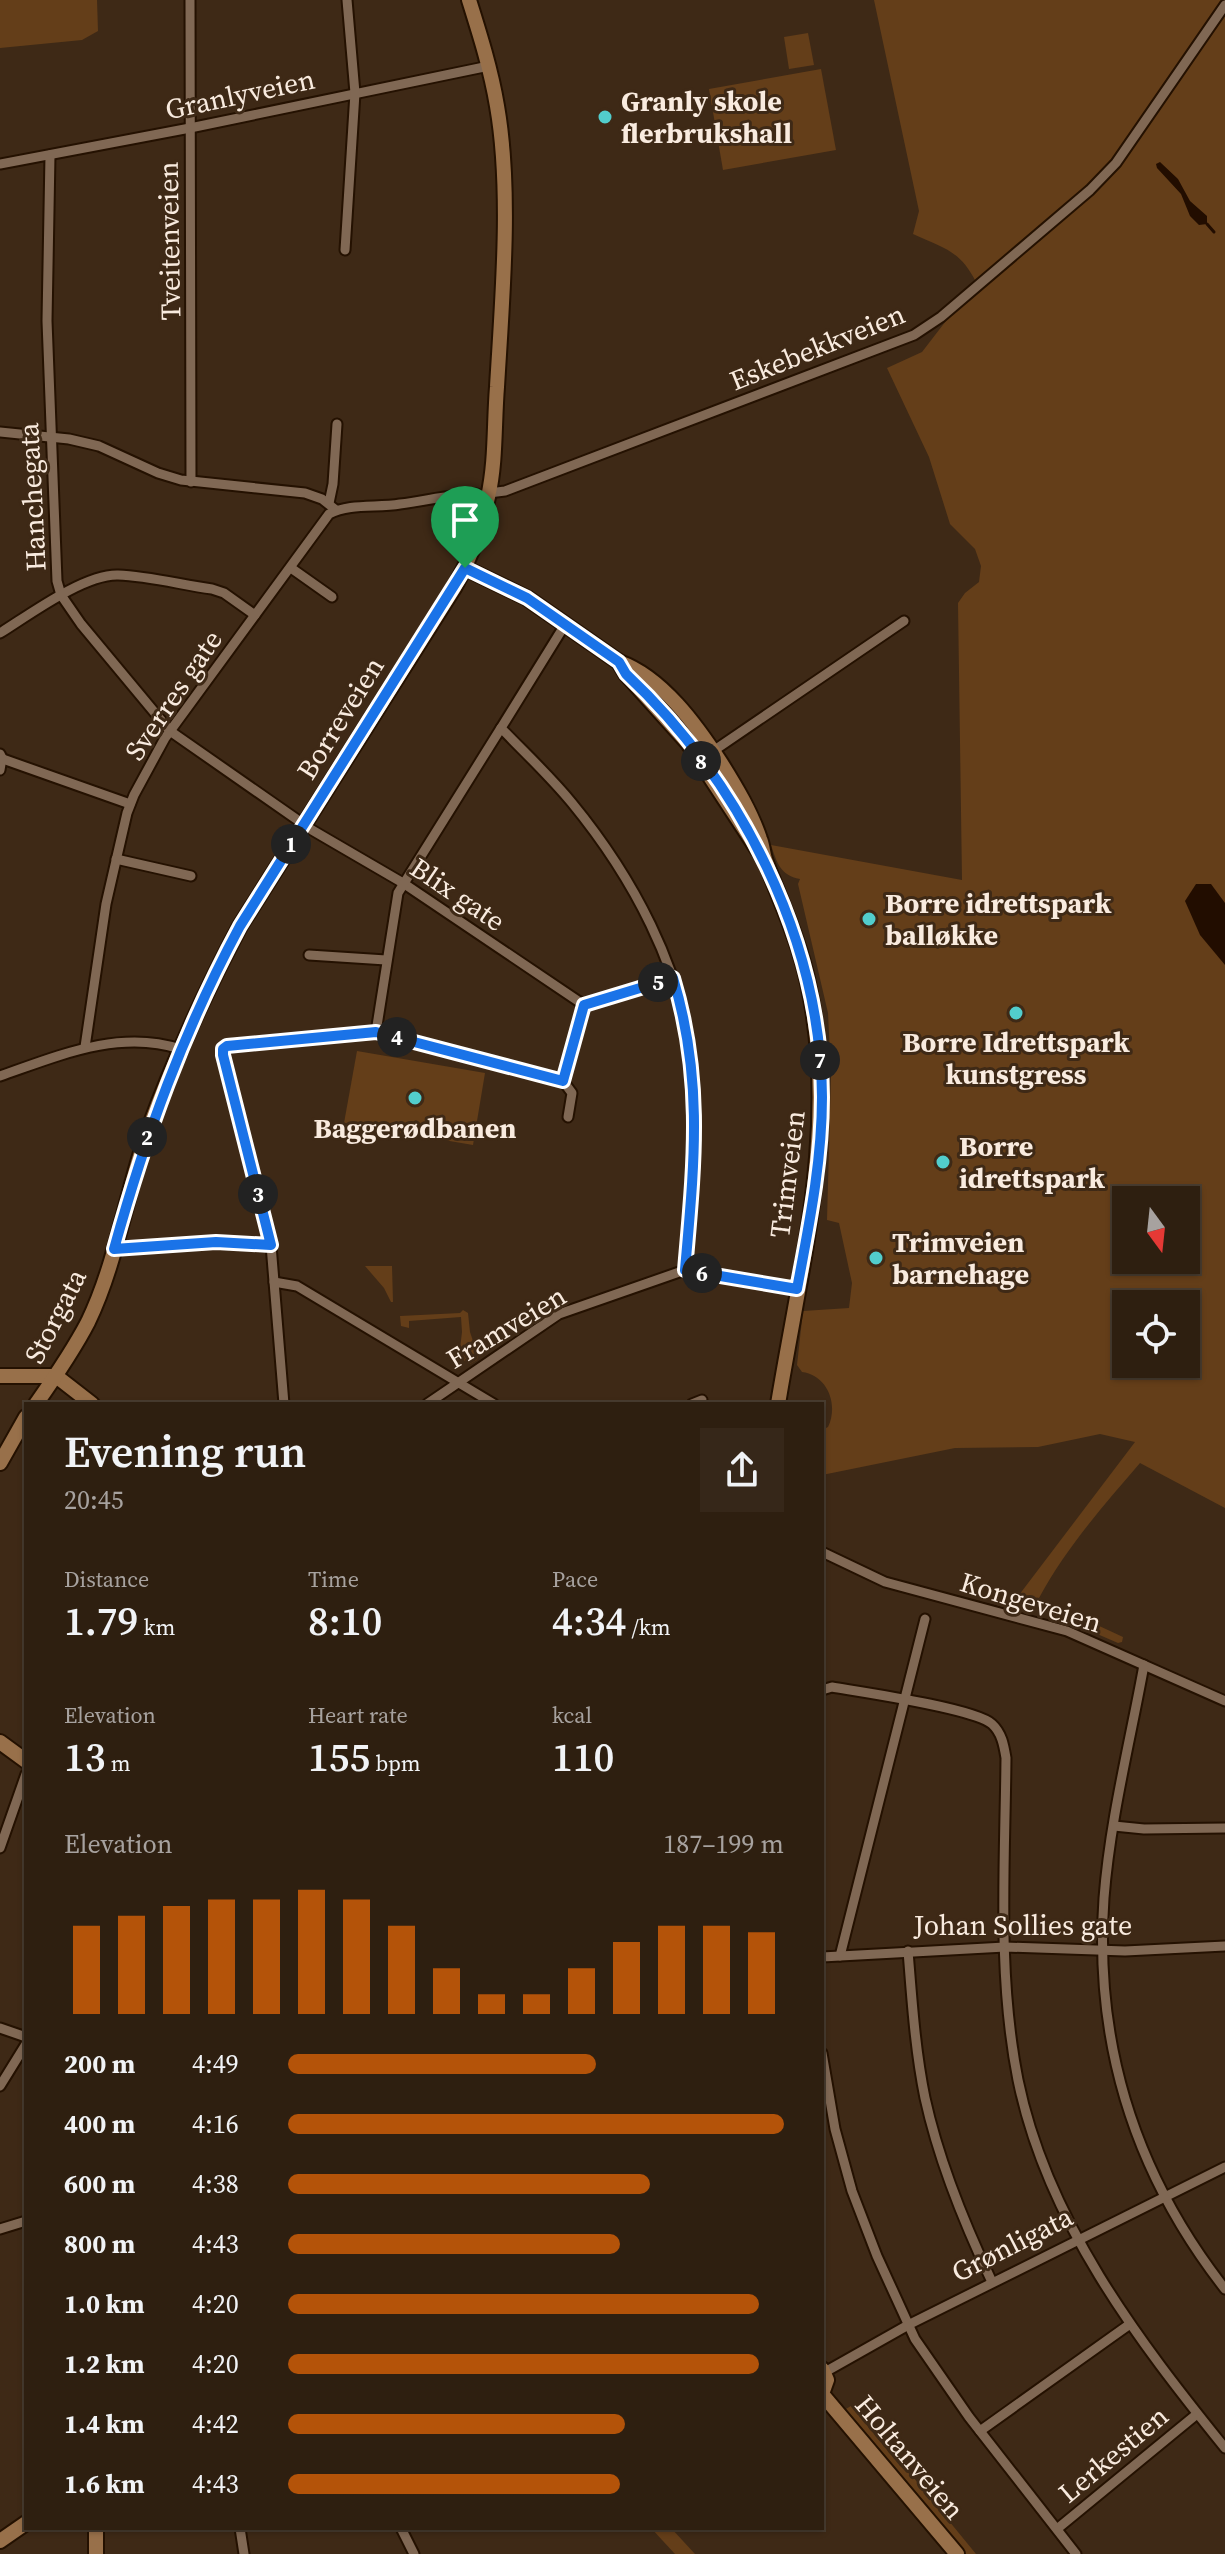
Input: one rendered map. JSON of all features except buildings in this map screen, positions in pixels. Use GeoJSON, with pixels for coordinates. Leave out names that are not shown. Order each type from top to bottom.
{"type":"FeatureCollection","features":[{"type":"Feature","properties":{"kind":"main road","name":"Borreveien"},"geometry":{"type":"LineString","coordinates":[[114,1249],[141,1153],[180,1049],[240,926],[465,568],[483,494],[501,318],[503,180],[498,108],[469,0]]}},
{"type":"Feature","properties":{"kind":"main road","name":"Trimveien"},"geometry":{"type":"LineString","coordinates":[[465,568],[527,598],[619,662],[633,667],[658,687],[713,751],[745,803],[761,840],[765,860]]}},
{"type":"Feature","properties":{"kind":"main road","name":"Trimveien"},"geometry":{"type":"LineString","coordinates":[[619,662],[700,760],[765,860],[788,914],[803,961],[819,1054],[820,1142],[816,1187],[778,1402]]}},
{"type":"Feature","properties":{"kind":"main road","name":"Storgata"},"geometry":{"type":"LineString","coordinates":[[37,1402],[88,1321],[114,1249]]}},
{"type":"Feature","properties":{"kind":"main road"},"geometry":{"type":"LineString","coordinates":[[0,1376],[56,1376],[89,1402]]}},
{"type":"Feature","properties":{"kind":"main road"},"geometry":{"type":"LineString","coordinates":[[0,1463],[24,1421]]}},
{"type":"Feature","properties":{"kind":"main road"},"geometry":{"type":"LineString","coordinates":[[0,1742],[24,1760]]}},
{"type":"Feature","properties":{"kind":"main road","name":"Holtanveien"},"geometry":{"type":"LineString","coordinates":[[824,2396],[957,2554]]}},
{"type":"Feature","properties":{"kind":"main road"},"geometry":{"type":"LineString","coordinates":[[0,2541],[24,2524]]}},
{"type":"Feature","properties":{"kind":"main road"},"geometry":{"type":"LineString","coordinates":[[96,2530],[96,2554]]}},
{"type":"Feature","properties":{"kind":"street","name":"Tveitenveien"},"geometry":{"type":"LineString","coordinates":[[190,0],[191,482]]}},
{"type":"Feature","properties":{"kind":"street"},"geometry":{"type":"LineString","coordinates":[[345,250],[355,93],[347,0]]}},
{"type":"Feature","properties":{"kind":"street","name":"Eskebekkveien"},"geometry":{"type":"LineString","coordinates":[[332,507],[399,505],[519,486],[914,335],[965,299],[1090,190],[1118,160],[1225,5]]}},
{"type":"Feature","properties":{"kind":"street","name":"Granlyveien"},"geometry":{"type":"LineString","coordinates":[[0,164],[489,66]]}},
{"type":"Feature","properties":{"kind":"street","name":"Hanchegata"},"geometry":{"type":"LineString","coordinates":[[50,155],[47,321],[57,581],[61,595],[81,624],[170,731],[305,824]]}},
{"type":"Feature","properties":{"kind":"street"},"geometry":{"type":"LineString","coordinates":[[332,507],[337,424]]}},
{"type":"Feature","properties":{"kind":"street"},"geometry":{"type":"LineString","coordinates":[[0,432],[99,446],[158,473],[191,482],[298,492],[319,497],[332,507]]}},
{"type":"Feature","properties":{"kind":"street","name":"Sverres gate"},"geometry":{"type":"LineString","coordinates":[[85,1047],[92,985],[116,859],[130,804],[158,748],[291,568],[332,507]]}},
{"type":"Feature","properties":{"kind":"street"},"geometry":{"type":"LineString","coordinates":[[291,568],[332,597]]}},
{"type":"Feature","properties":{"kind":"street"},"geometry":{"type":"LineString","coordinates":[[0,633],[61,595],[117,575],[212,589],[224,593],[255,615]]}},
{"type":"Feature","properties":{"kind":"street"},"geometry":{"type":"LineString","coordinates":[[700,760],[904,621]]}},
{"type":"Feature","properties":{"kind":"street"},"geometry":{"type":"LineString","coordinates":[[376,1032],[398,893],[566,623]]}},
{"type":"Feature","properties":{"kind":"street"},"geometry":{"type":"LineString","coordinates":[[501,728],[569,800],[603,843],[635,893],[673,978],[686,1027],[694,1093],[694,1165],[685,1270]]}},
{"type":"Feature","properties":{"kind":"street"},"geometry":{"type":"LineString","coordinates":[[0,770],[1,757],[130,804]]}},
{"type":"Feature","properties":{"kind":"street","name":"Blix gate"},"geometry":{"type":"LineString","coordinates":[[305,824],[403,883],[584,1005]]}},
{"type":"Feature","properties":{"kind":"street"},"geometry":{"type":"LineString","coordinates":[[116,859],[191,876]]}},
{"type":"Feature","properties":{"kind":"street"},"geometry":{"type":"LineString","coordinates":[[309,955],[386,960]]}},
{"type":"Feature","properties":{"kind":"street"},"geometry":{"type":"LineString","coordinates":[[563,1081],[584,1005],[673,978]]}},
{"type":"Feature","properties":{"kind":"street"},"geometry":{"type":"LineString","coordinates":[[284,1402],[271,1245],[223,1049],[234,1044],[376,1032],[563,1081],[572,1093],[568,1117]]}},
{"type":"Feature","properties":{"kind":"street"},"geometry":{"type":"LineString","coordinates":[[0,1076],[85,1047],[141,1041],[180,1049]]}},
{"type":"Feature","properties":{"kind":"street"},"geometry":{"type":"LineString","coordinates":[[114,1249],[216,1242],[271,1245]]}},
{"type":"Feature","properties":{"kind":"street","name":"Framveien"},"geometry":{"type":"LineString","coordinates":[[430,1402],[559,1314],[685,1270],[797,1289]]}},
{"type":"Feature","properties":{"kind":"street"},"geometry":{"type":"LineString","coordinates":[[274,1282],[297,1286],[491,1402]]}},
{"type":"Feature","properties":{"kind":"street","name":"Kongeveien"},"geometry":{"type":"LineString","coordinates":[[824,1553],[885,1582],[1067,1631],[1225,1701]]}},
{"type":"Feature","properties":{"kind":"street"},"geometry":{"type":"LineString","coordinates":[[840,1956],[925,1619]]}},
{"type":"Feature","properties":{"kind":"street"},"geometry":{"type":"LineString","coordinates":[[1144,1665],[1104,1896],[1103,1994],[1117,2070],[1141,2147],[1164,2197],[1225,2289]]}},
{"type":"Feature","properties":{"kind":"street"},"geometry":{"type":"LineString","coordinates":[[824,1689],[832,1687],[906,1699],[985,1719],[1000,1735],[1006,1758],[1005,1947],[1009,2020],[1021,2092],[1038,2153],[1077,2240],[1130,2324],[1225,2448]]}},
{"type":"Feature","properties":{"kind":"street"},"geometry":{"type":"LineString","coordinates":[[0,1848],[24,1780]]}},
{"type":"Feature","properties":{"kind":"street"},"geometry":{"type":"LineString","coordinates":[[1114,1826],[1134,1829],[1225,1828]]}},
{"type":"Feature","properties":{"kind":"street","name":"Johan Sollies gate"},"geometry":{"type":"LineString","coordinates":[[824,1957],[1005,1947],[1125,1951],[1225,1946]]}},
{"type":"Feature","properties":{"kind":"street"},"geometry":{"type":"LineString","coordinates":[[908,1951],[915,2035],[925,2099],[952,2189],[992,2282]]}},
{"type":"Feature","properties":{"kind":"street"},"geometry":{"type":"LineString","coordinates":[[0,2028],[24,2036]]}},
{"type":"Feature","properties":{"kind":"street"},"geometry":{"type":"LineString","coordinates":[[0,2086],[24,2047]]}},
{"type":"Feature","properties":{"kind":"street"},"geometry":{"type":"LineString","coordinates":[[824,2065],[835,2129],[852,2191],[915,2339],[980,2431],[1076,2554]]}},
{"type":"Feature","properties":{"kind":"street","name":"Grønligata"},"geometry":{"type":"LineString","coordinates":[[824,2369],[1225,2167]]}},
{"type":"Feature","properties":{"kind":"street"},"geometry":{"type":"LineString","coordinates":[[0,2229],[24,2222]]}},
{"type":"Feature","properties":{"kind":"street"},"geometry":{"type":"LineString","coordinates":[[980,2431],[1130,2324]]}},
{"type":"Feature","properties":{"kind":"street","name":"Lerkestien"},"geometry":{"type":"LineString","coordinates":[[1057,2529],[1197,2414]]}},
{"type":"Feature","properties":{"kind":"street"},"geometry":{"type":"LineString","coordinates":[[240,2530],[244,2554]]}},
{"type":"Feature","properties":{"kind":"street"},"geometry":{"type":"LineString","coordinates":[[402,2530],[414,2554]]}},
{"type":"Feature","properties":{"kind":"shaded area"},"geometry":{"type":"Polygon","coordinates":[[[0,0],[97,0],[98,31],[82,40],[0,48],[0,0]]]}},
{"type":"Feature","properties":{"kind":"shaded area"},"geometry":{"type":"Polygon","coordinates":[[[874,0],[1225,0],[1225,1508],[1140,1463],[1086,1528],[1039,1598],[1123,1637],[1122,1642],[1118,1643],[1058,1617],[1013,1603],[1135,1442],[1100,1434],[1038,1447],[955,1448],[824,1475],[824,1429],[831,1418],[831,1400],[824,1385],[811,1374],[802,1372],[797,1365],[803,1311],[849,1308],[852,1283],[839,1223],[827,1220],[831,1076],[828,1013],[798,884],[800,879],[784,871],[771,845],[962,880],[958,603],[979,582],[981,566],[975,549],[950,524],[929,457],[887,368],[922,352],[976,282],[964,263],[942,247],[913,234],[919,211],[874,0]]]}},
{"type":"Feature","properties":{"kind":"shaded area"},"geometry":{"type":"Polygon","coordinates":[[[808,33],[814,65],[789,69],[784,37],[808,33]]]}},
{"type":"Feature","properties":{"kind":"shaded area"},"geometry":{"type":"Polygon","coordinates":[[[821,69],[836,150],[723,170],[709,89],[821,69]]]}},
{"type":"Feature","properties":{"kind":"shaded area"},"geometry":{"type":"Polygon","coordinates":[[[1160,162],[1178,179],[1190,201],[1207,216],[1207,224],[1199,225],[1190,216],[1181,194],[1157,168],[1156,164],[1160,162]]]}},
{"type":"Feature","properties":{"kind":"shaded area"},"geometry":{"type":"Polygon","coordinates":[[[1196,884],[1211,884],[1225,903],[1225,965],[1200,935],[1185,901],[1196,884]]]}},
{"type":"Feature","properties":{"kind":"shaded area","name":"Baggerødbanen"},"geometry":{"type":"Polygon","coordinates":[[[357,1051],[485,1073],[473,1145],[344,1123],[357,1051]]]}},
{"type":"Feature","properties":{"kind":"shaded area"},"geometry":{"type":"Polygon","coordinates":[[[365,1266],[392,1266],[393,1302],[391,1302],[384,1288],[365,1266]]]}},
{"type":"Feature","properties":{"kind":"shaded area"},"geometry":{"type":"Polygon","coordinates":[[[463,1310],[468,1313],[478,1356],[470,1364],[459,1357],[461,1317],[409,1321],[409,1328],[401,1326],[400,1316],[460,1313],[463,1310]]]}},
{"type":"Feature","properties":{"kind":"shaded area"},"geometry":{"type":"Polygon","coordinates":[[[851,2406],[976,2554],[964,2554],[844,2410],[851,2406]]]}},
{"type":"Feature","properties":{"kind":"shaded area"},"geometry":{"type":"Polygon","coordinates":[[[653,2530],[673,2530],[695,2554],[675,2554],[653,2530]]]}},
{"type":"Feature","properties":{"kind":"waterway"},"geometry":{"type":"LineString","coordinates":[[1207,224],[1214,232]]}},
{"type":"Feature","properties":{"kind":"place","name":"Granly skole flerbrukshall"},"geometry":{"type":"Point","coordinates":[605,117]}},
{"type":"Feature","properties":{"kind":"place","name":"Borre idrettspark balløkke"},"geometry":{"type":"Point","coordinates":[869,919]}},
{"type":"Feature","properties":{"kind":"place","name":"Borre Idrettspark kunstgress"},"geometry":{"type":"Point","coordinates":[1016,1013]}},
{"type":"Feature","properties":{"kind":"place","name":"Baggerødbanen"},"geometry":{"type":"Point","coordinates":[415,1098]}},
{"type":"Feature","properties":{"kind":"place","name":"Borre idrettspark"},"geometry":{"type":"Point","coordinates":[943,1162]}},
{"type":"Feature","properties":{"kind":"place","name":"Trimveien barnehage"},"geometry":{"type":"Point","coordinates":[876,1258]}},
{"type":"Feature","properties":{"kind":"route"},"geometry":{"type":"LineString","coordinates":[[465,568],[527,598],[582,633],[619,662],[626,674],[688,743],[765,860],[788,914],[803,961],[819,1054],[822,1097],[816,1187],[797,1289],[685,1270],[694,1165],[694,1093],[689,1040],[673,978],[584,1005],[563,1081],[376,1032],[227,1046],[222,1052],[271,1245],[216,1242],[114,1249],[149,1129],[186,1036],[219,966],[240,926],[465,568]]}}]}
